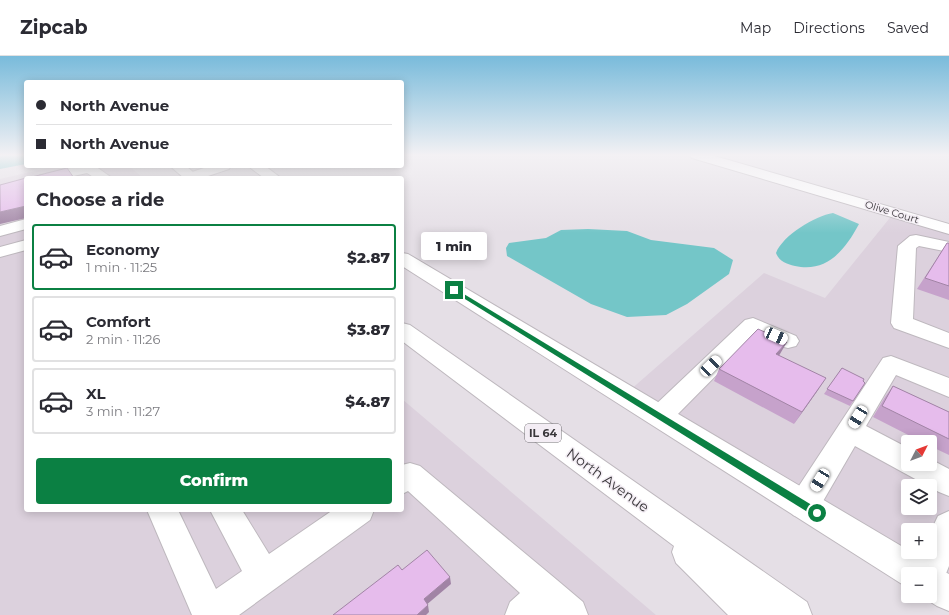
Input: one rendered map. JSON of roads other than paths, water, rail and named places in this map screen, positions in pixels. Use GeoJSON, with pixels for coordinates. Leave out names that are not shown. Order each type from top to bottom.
{"type":"FeatureCollection","features":[{"type":"Feature","properties":{"kind":"main road","name":"Olive Court"},"geometry":{"type":"LineString","coordinates":[[786,181],[949,229]]}},
{"type":"Feature","properties":{"kind":"main road"},"geometry":{"type":"LineString","coordinates":[[0,231],[24,225]]}},
{"type":"Feature","properties":{"kind":"main road"},"geometry":{"type":"LineString","coordinates":[[949,247],[916,240],[907,246],[902,323],[949,341]]}},
{"type":"Feature","properties":{"kind":"main road"},"geometry":{"type":"LineString","coordinates":[[0,252],[24,246]]}},
{"type":"Feature","properties":{"kind":"main road"},"geometry":{"type":"LineString","coordinates":[[404,259],[906,567]]}},
{"type":"Feature","properties":{"kind":"main road"},"geometry":{"type":"LineString","coordinates":[[660,416],[753,325],[788,341]]}},
{"type":"Feature","properties":{"kind":"main road","name":"North Avenue"},"geometry":{"type":"LineString","coordinates":[[404,331],[794,615]]}},
{"type":"Feature","properties":{"kind":"main road"},"geometry":{"type":"LineString","coordinates":[[804,505],[891,364],[949,388]]}},
{"type":"Feature","properties":{"kind":"main road"},"geometry":{"type":"LineString","coordinates":[[850,430],[901,457]]}},
{"type":"Feature","properties":{"kind":"main road"},"geometry":{"type":"LineString","coordinates":[[926,471],[949,483]]}},
{"type":"Feature","properties":{"kind":"main road"},"geometry":{"type":"LineString","coordinates":[[404,480],[410,475],[534,603],[570,615]]}},
{"type":"Feature","properties":{"kind":"main road"},"geometry":{"type":"LineString","coordinates":[[628,494],[753,615]]}},
{"type":"Feature","properties":{"kind":"main road"},"geometry":{"type":"LineString","coordinates":[[163,512],[210,615],[263,576],[356,512]]}},
{"type":"Feature","properties":{"kind":"main road"},"geometry":{"type":"LineString","coordinates":[[226,512],[263,576]]}},
{"type":"Feature","properties":{"kind":"main road"},"geometry":{"type":"LineString","coordinates":[[932,567],[949,526]]}},
{"type":"Feature","properties":{"kind":"main road"},"geometry":{"type":"LineString","coordinates":[[937,586],[949,594]]}},
{"type":"Feature","properties":{"kind":"water"},"geometry":{"type":"Polygon","coordinates":[[[833,213],[859,224],[848,243],[834,257],[826,263],[806,267],[795,266],[783,262],[779,258],[776,253],[780,246],[792,233],[817,218],[833,213]]]}},
{"type":"Feature","properties":{"kind":"water"},"geometry":{"type":"Polygon","coordinates":[[[588,229],[627,231],[651,240],[714,248],[733,260],[729,274],[687,304],[666,315],[627,317],[591,304],[507,256],[506,248],[509,243],[546,238],[561,230],[588,229]]]}}]}
